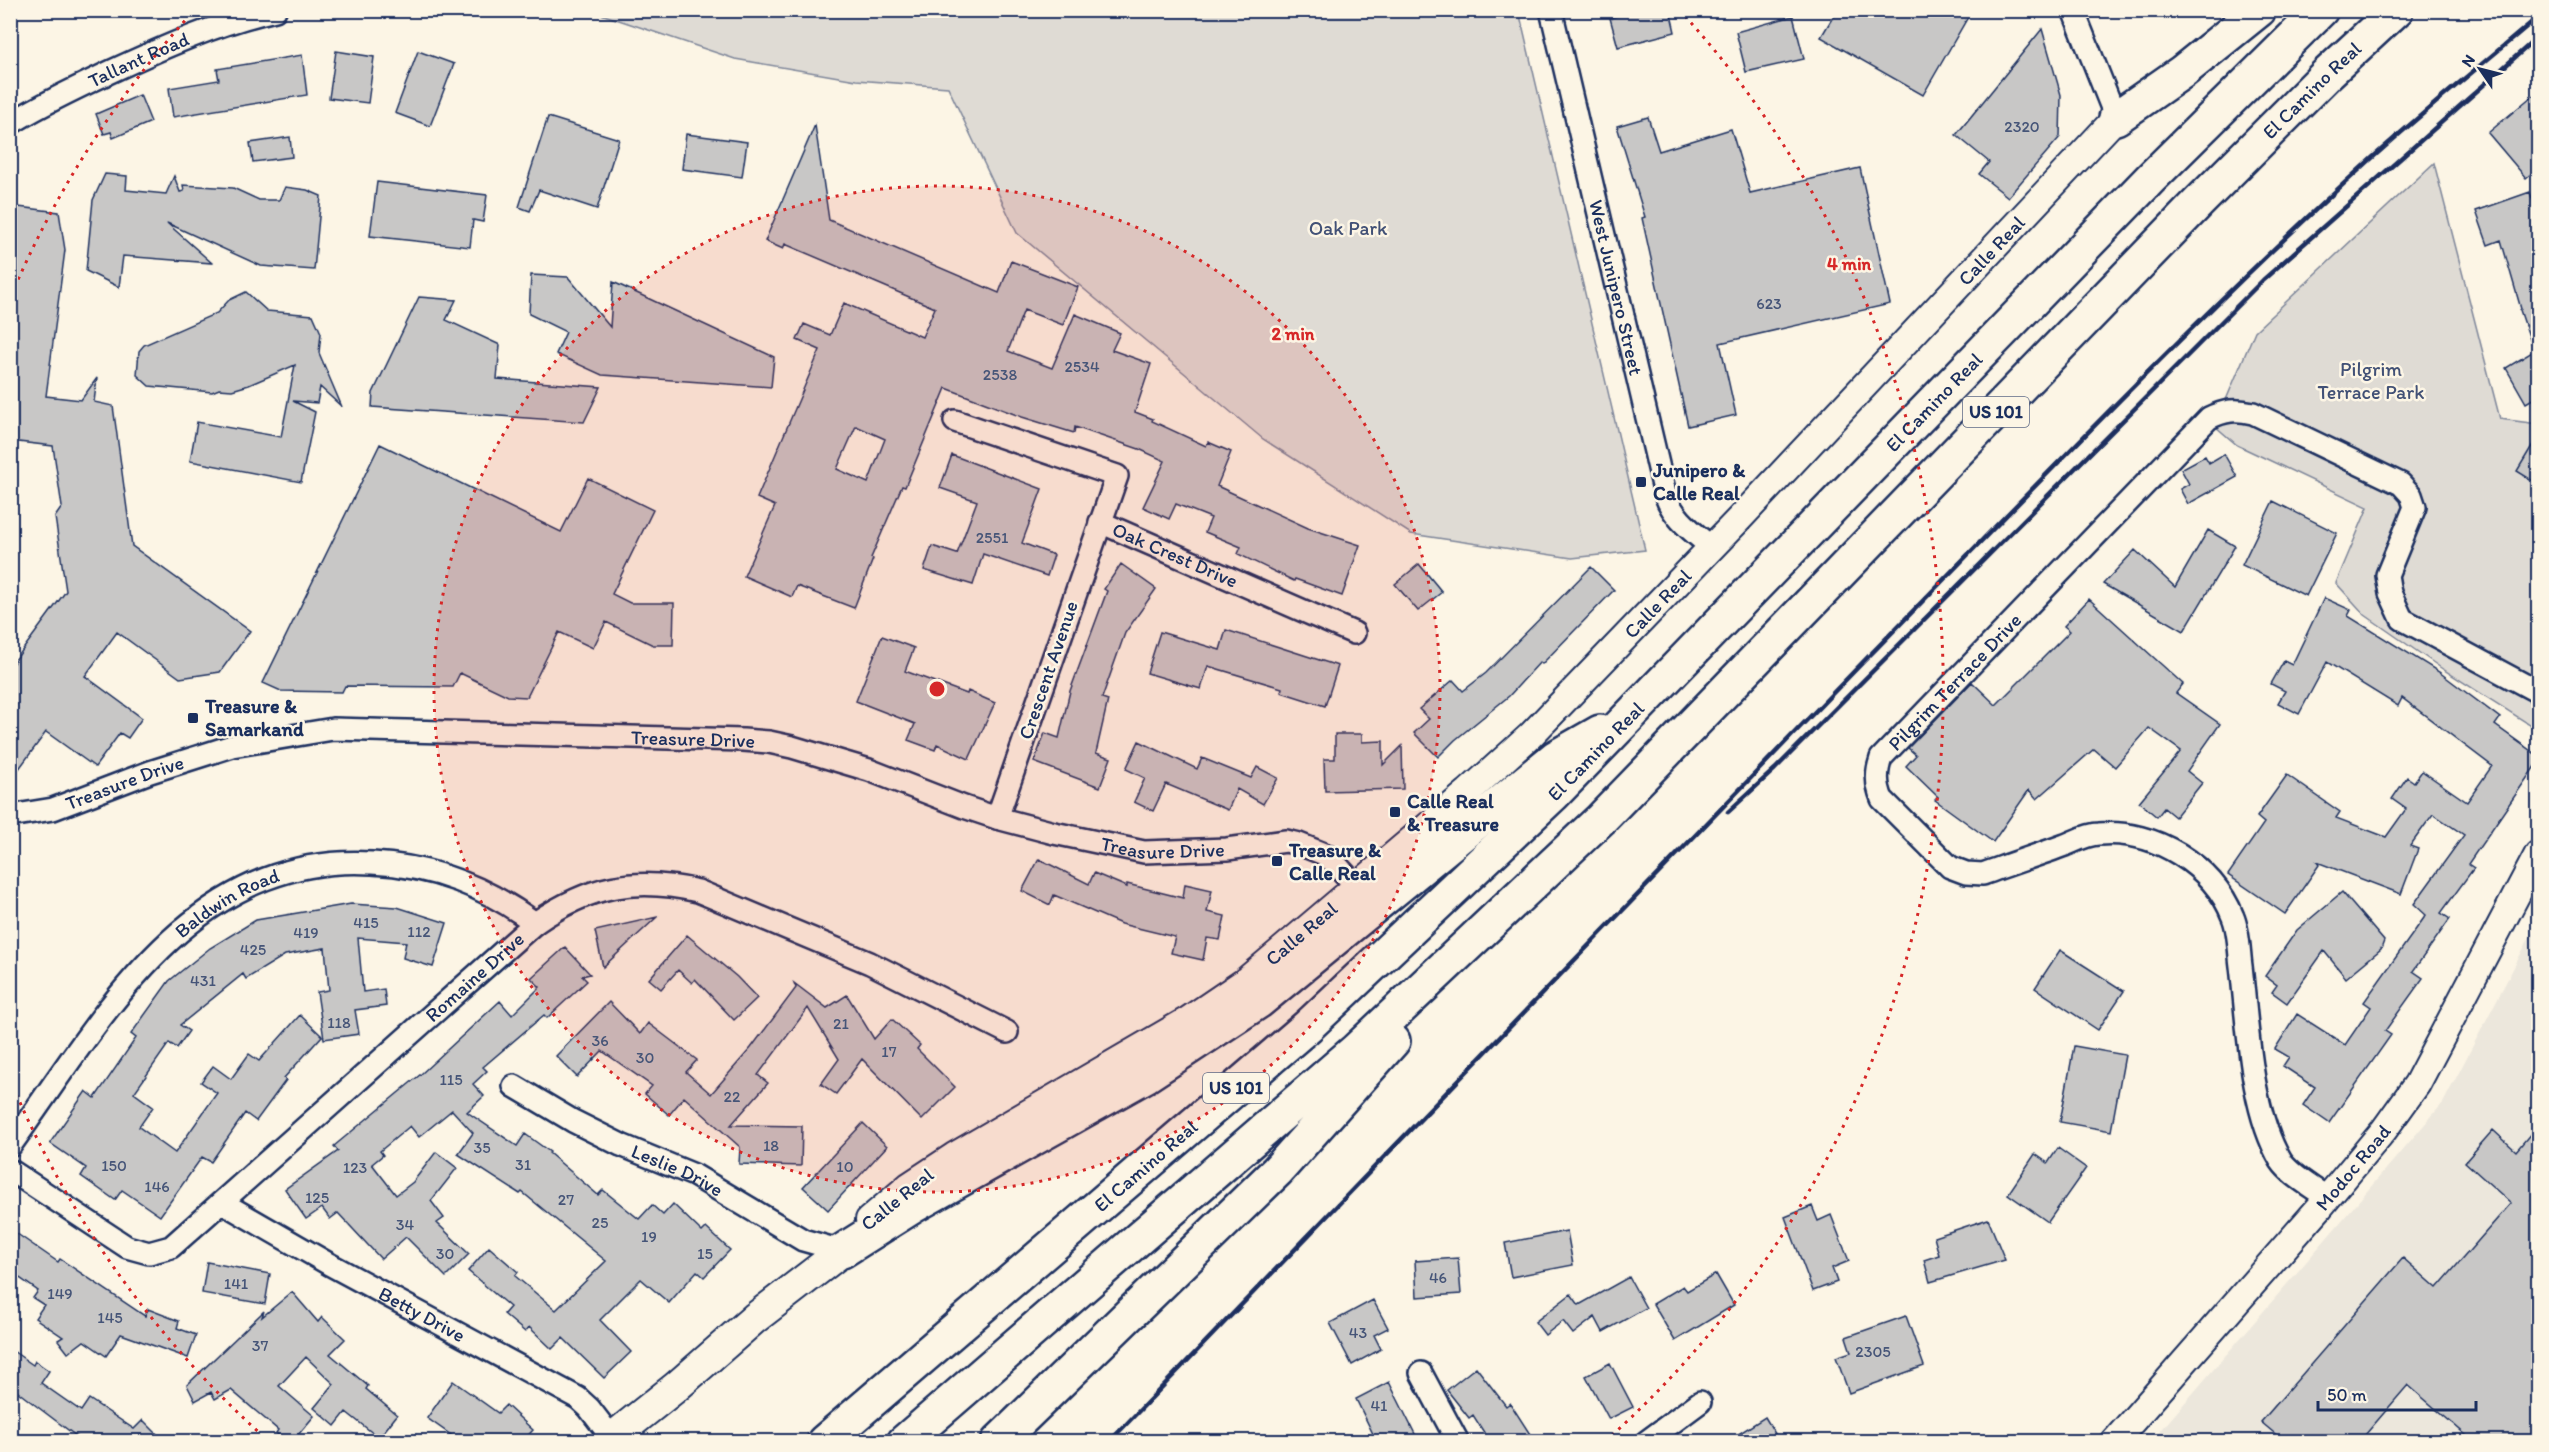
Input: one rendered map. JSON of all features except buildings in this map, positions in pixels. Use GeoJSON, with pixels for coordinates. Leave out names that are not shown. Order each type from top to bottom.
{"type":"FeatureCollection","features":[{"type":"Feature","properties":{"kind":"highway"},"geometry":{"type":"LineString","coordinates":[[2116,118],[2182,72],[2259,10]]}},
{"type":"Feature","properties":{"kind":"highway","name":"El Camino Real"},"geometry":{"type":"LineString","coordinates":[[824,1442],[1308,1026],[1491,856],[2151,178],[2321,10]]}},
{"type":"Feature","properties":{"kind":"highway","name":"El Camino Real"},"geometry":{"type":"LineString","coordinates":[[903,1442],[1356,1050],[1601,819],[2199,202],[2327,74],[2396,10]]}},
{"type":"Feature","properties":{"kind":"highway"},"geometry":{"type":"LineString","coordinates":[[842,1251],[915,1205],[1147,1074],[1240,1015],[1556,757],[1630,715]]}},
{"type":"Feature","properties":{"kind":"highway"},"geometry":{"type":"LineString","coordinates":[[998,1442],[1276,1171],[1421,1010],[1601,819]]}},
{"type":"Feature","properties":{"kind":"main road","name":"Calle Real"},"geometry":{"type":"LineString","coordinates":[[609,1440],[676,1387],[755,1318],[842,1251]]}},
{"type":"Feature","properties":{"kind":"street","name":"Tallant Road"},"geometry":{"type":"LineString","coordinates":[[10,124],[41,104],[149,54],[204,32],[275,10]]}},
{"type":"Feature","properties":{"kind":"street","name":"West Junipero Street"},"geometry":{"type":"LineString","coordinates":[[1551,10],[1665,494],[1670,508],[1677,517],[1711,547]]}},
{"type":"Feature","properties":{"kind":"street"},"geometry":{"type":"LineString","coordinates":[[2073,10],[2116,118]]}},
{"type":"Feature","properties":{"kind":"street","name":"Calle Real"},"geometry":{"type":"LineString","coordinates":[[842,1251],[851,1236],[910,1185],[994,1132],[1188,1020],[1244,982],[1468,792],[1531,735],[2116,118]]}},
{"type":"Feature","properties":{"kind":"street","name":"Pilgrim Terrace Drive"},"geometry":{"type":"LineString","coordinates":[[2327,1198],[2282,1162],[2271,1139],[2259,1104],[2234,918],[2214,885],[2198,868],[2181,854],[2156,841],[2126,834],[2097,834],[1983,874],[1966,873],[1950,867],[1882,799],[1877,785],[1876,770],[1881,758],[2209,418],[2223,411],[2238,409],[2253,413],[2401,484],[2411,495],[2415,507],[2387,575],[2390,593],[2402,619],[2538,692]]}},
{"type":"Feature","properties":{"kind":"street","name":"Oak Crest Drive"},"geometry":{"type":"LineString","coordinates":[[955,421],[1117,476],[1100,522],[1354,633]]}},
{"type":"Feature","properties":{"kind":"street","name":"Crescent Avenue"},"geometry":{"type":"LineString","coordinates":[[997,818],[1100,522]]}},
{"type":"Feature","properties":{"kind":"street","name":"Treasure Drive"},"geometry":{"type":"LineString","coordinates":[[10,816],[53,810],[150,772],[232,746],[333,729],[769,742],[869,770],[997,818],[1144,852],[1227,849],[1293,842],[1324,854],[1356,886]]}},
{"type":"Feature","properties":{"kind":"street","name":"Modoc Road"},"geometry":{"type":"LineString","coordinates":[[2114,1442],[2384,1130],[2417,1084],[2538,854]]}},
{"type":"Feature","properties":{"kind":"street","name":"Baldwin Road"},"geometry":{"type":"LineString","coordinates":[[10,1146],[137,972],[164,944],[193,920],[225,898],[251,884],[282,873],[319,865],[361,862],[398,864],[442,874],[477,887],[513,907],[535,923]]}},
{"type":"Feature","properties":{"kind":"street","name":"Romaine Drive"},"geometry":{"type":"LineString","coordinates":[[10,1170],[127,1247],[149,1253],[171,1247],[535,923],[574,900],[611,886],[634,883],[673,885],[698,891],[870,963],[1007,1032]]}},
{"type":"Feature","properties":{"kind":"street","name":"Leslie Drive"},"geometry":{"type":"LineString","coordinates":[[514,1086],[573,1121],[694,1174],[803,1240],[842,1251]]}},
{"type":"Feature","properties":{"kind":"street","name":"Betty Drive"},"geometry":{"type":"LineString","coordinates":[[223,1203],[329,1264],[578,1398],[589,1408],[609,1440]]}},
{"type":"Feature","properties":{"kind":"street"},"geometry":{"type":"LineString","coordinates":[[1421,1373],[1458,1442]]}},
{"type":"Feature","properties":{"kind":"street"},"geometry":{"type":"LineString","coordinates":[[1646,1442],[1700,1402]]}},
{"type":"Feature","properties":{"kind":"shaded area"},"geometry":{"type":"Polygon","coordinates":[[[2538,921],[2538,1441],[2151,1442],[2443,1103],[2538,921]]]}},
{"type":"Feature","properties":{"kind":"green space","name":"Oak Park"},"geometry":{"type":"Polygon","coordinates":[[[592,11],[1519,11],[1645,550],[1572,558],[1411,534],[1263,439],[1017,233],[948,87],[856,80],[735,59],[592,11]]]}},
{"type":"Feature","properties":{"kind":"green space","name":"Pilgrim Terrace Park"},"geometry":{"type":"Polygon","coordinates":[[[2434,163],[2500,419],[2538,424],[2538,730],[2444,670],[2365,615],[2336,583],[2368,507],[2237,445],[2215,426],[2255,331],[2434,163]]]}},
{"type":"Feature","properties":{"kind":"railway"},"geometry":{"type":"LineString","coordinates":[[1109,1442],[1769,758],[2171,349],[2361,168],[2538,17]]}},
{"type":"Feature","properties":{"kind":"railway"},"geometry":{"type":"LineString","coordinates":[[1728,812],[1775,769],[2263,280],[2538,37]]}},
{"type":"Feature","properties":{"kind":"place","name":"Junipero & Calle Real"},"geometry":{"type":"Point","coordinates":[1641,482]}},
{"type":"Feature","properties":{"kind":"place","name":"Treasure & Samarkand"},"geometry":{"type":"Point","coordinates":[193,718]}},
{"type":"Feature","properties":{"kind":"place","name":"Calle Real & Treasure"},"geometry":{"type":"Point","coordinates":[1395,812]}},
{"type":"Feature","properties":{"kind":"place","name":"Treasure & Calle Real"},"geometry":{"type":"Point","coordinates":[1277,861]}}]}
